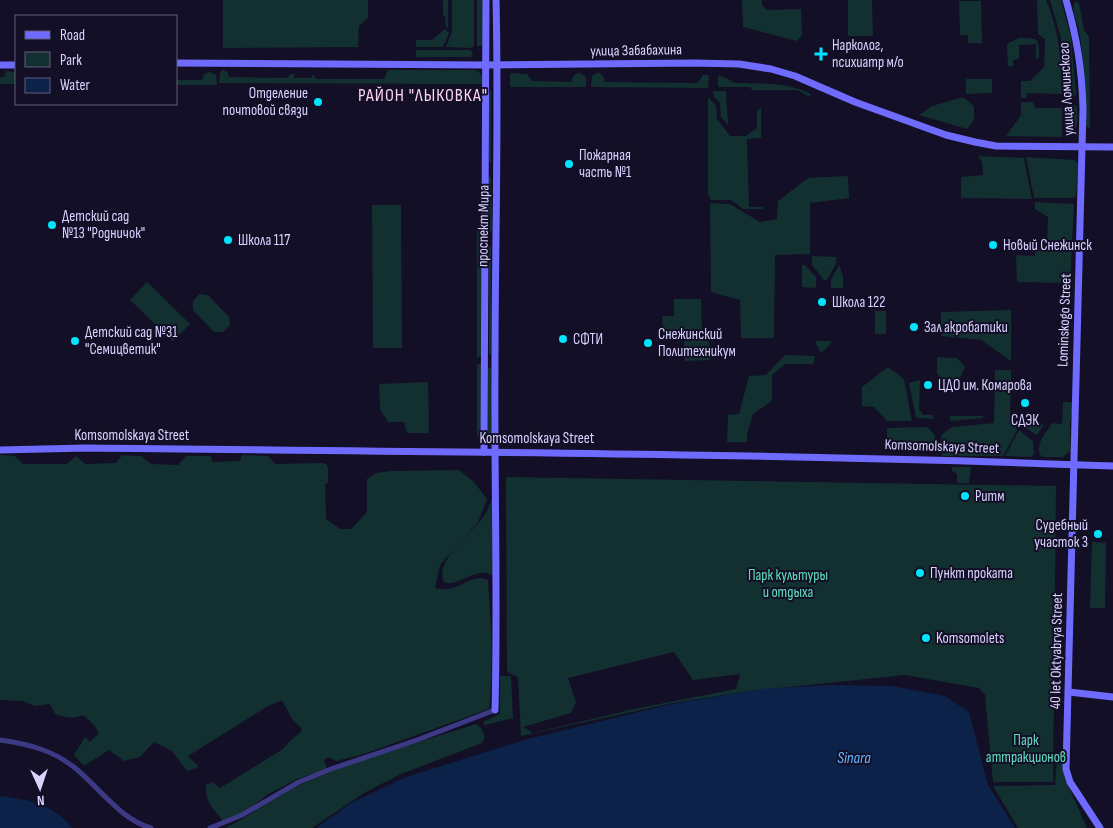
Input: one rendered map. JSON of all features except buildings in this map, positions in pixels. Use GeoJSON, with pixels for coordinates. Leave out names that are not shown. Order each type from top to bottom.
{"type":"FeatureCollection","features":[{"type":"Feature","properties":{"kind":"street","name":"проспект Мира"},"geometry":{"type":"LineString","coordinates":[[484,452],[486,0]]}},
{"type":"Feature","properties":{"kind":"street","name":"проспект Мира"},"geometry":{"type":"LineString","coordinates":[[495,710],[495,361],[498,169],[496,0]]}},
{"type":"Feature","properties":{"kind":"street","name":"улица Ломинского"},"geometry":{"type":"LineString","coordinates":[[1066,0],[1076,34],[1080,58],[1082,147]]}},
{"type":"Feature","properties":{"kind":"street","name":"улица Забабахина"},"geometry":{"type":"LineString","coordinates":[[178,63],[486,66],[739,64],[771,69],[795,76],[854,102],[946,135],[996,146],[1113,147]]}},
{"type":"Feature","properties":{"kind":"street"},"geometry":{"type":"LineString","coordinates":[[0,65],[15,65]]}},
{"type":"Feature","properties":{"kind":"street","name":"Lominskogo Street"},"geometry":{"type":"LineString","coordinates":[[1074,464],[1082,147]]}},
{"type":"Feature","properties":{"kind":"street"},"geometry":{"type":"LineString","coordinates":[[486,169],[498,169]]}},
{"type":"Feature","properties":{"kind":"street"},"geometry":{"type":"LineString","coordinates":[[486,241],[497,241]]}},
{"type":"Feature","properties":{"kind":"street"},"geometry":{"type":"LineString","coordinates":[[485,361],[495,361]]}},
{"type":"Feature","properties":{"kind":"street","name":"Komsomolskaya Street"},"geometry":{"type":"LineString","coordinates":[[0,450],[86,448],[661,453],[1113,466]]}},
{"type":"Feature","properties":{"kind":"street","name":"40 let Oktyabrya Street"},"geometry":{"type":"LineString","coordinates":[[1074,464],[1066,769],[1070,782],[1100,828]]}},
{"type":"Feature","properties":{"kind":"street"},"geometry":{"type":"LineString","coordinates":[[1069,692],[1113,697]]}},
{"type":"Feature","properties":{"kind":"street"},"geometry":{"type":"LineString","coordinates":[[210,828],[242,815],[299,782],[495,710]]}},
{"type":"Feature","properties":{"kind":"street"},"geometry":{"type":"LineString","coordinates":[[0,740],[46,750],[61,758],[75,768],[126,815],[139,824],[152,828]]}},
{"type":"Feature","properties":{"kind":"green space"},"geometry":{"type":"Polygon","coordinates":[[[223,0],[368,0],[368,18],[359,26],[358,47],[223,48],[223,0]]]}},
{"type":"Feature","properties":{"kind":"green space"},"geometry":{"type":"Polygon","coordinates":[[[443,0],[448,0],[448,29],[445,16],[443,15],[443,0]]]}},
{"type":"Feature","properties":{"kind":"green space"},"geometry":{"type":"Polygon","coordinates":[[[452,0],[474,0],[474,46],[471,48],[446,47],[452,32],[452,0]]]}},
{"type":"Feature","properties":{"kind":"green space"},"geometry":{"type":"Polygon","coordinates":[[[477,0],[483,0],[483,46],[477,46],[477,0]]]}},
{"type":"Feature","properties":{"kind":"green space"},"geometry":{"type":"Polygon","coordinates":[[[742,0],[762,0],[762,5],[767,10],[801,9],[802,35],[797,41],[743,27],[742,0]]]}},
{"type":"Feature","properties":{"kind":"green space"},"geometry":{"type":"Polygon","coordinates":[[[848,0],[872,0],[873,36],[848,36],[848,0]]]}},
{"type":"Feature","properties":{"kind":"green space"},"geometry":{"type":"Polygon","coordinates":[[[1037,0],[1046,0],[1057,34],[1062,94],[1027,93],[1026,98],[1021,98],[1021,81],[1030,81],[1044,67],[1045,39],[1038,34],[1037,0]]]}},
{"type":"Feature","properties":{"kind":"green space"},"geometry":{"type":"Polygon","coordinates":[[[1050,0],[1061,0],[1071,37],[1076,94],[1072,98],[1067,98],[1061,38],[1050,0]]]}},
{"type":"Feature","properties":{"kind":"green space"},"geometry":{"type":"Polygon","coordinates":[[[959,1],[981,1],[982,43],[968,43],[968,35],[960,35],[959,1]]]}},
{"type":"Feature","properties":{"kind":"green space"},"geometry":{"type":"Polygon","coordinates":[[[1075,1],[1079,3],[1084,30],[1089,37],[1090,129],[1086,126],[1084,66],[1074,12],[1075,1]]]}},
{"type":"Feature","properties":{"kind":"green space"},"geometry":{"type":"Polygon","coordinates":[[[445,29],[449,33],[443,47],[416,47],[416,40],[432,40],[445,29]]]}},
{"type":"Feature","properties":{"kind":"green space"},"geometry":{"type":"Polygon","coordinates":[[[1019,38],[1036,40],[1039,46],[1039,57],[1036,59],[1036,44],[1019,45],[1019,59],[1013,60],[1013,66],[1008,66],[1007,44],[1019,38]]]}},
{"type":"Feature","properties":{"kind":"green space"},"geometry":{"type":"Polygon","coordinates":[[[416,50],[470,50],[473,57],[416,57],[416,50]]]}},
{"type":"Feature","properties":{"kind":"green space"},"geometry":{"type":"Polygon","coordinates":[[[222,70],[227,71],[229,77],[287,78],[294,74],[294,78],[312,78],[312,74],[317,79],[384,79],[388,70],[473,70],[481,74],[484,84],[219,83],[222,70]]]}},
{"type":"Feature","properties":{"kind":"green space"},"geometry":{"type":"Polygon","coordinates":[[[6,71],[15,72],[15,84],[0,84],[0,77],[4,77],[6,71]]]}},
{"type":"Feature","properties":{"kind":"green space"},"geometry":{"type":"Polygon","coordinates":[[[209,72],[216,75],[217,85],[178,85],[178,80],[202,80],[204,74],[209,72]]]}},
{"type":"Feature","properties":{"kind":"green space"},"geometry":{"type":"Polygon","coordinates":[[[598,72],[603,76],[605,82],[698,83],[703,75],[709,75],[708,88],[591,87],[592,76],[598,72]]]}},
{"type":"Feature","properties":{"kind":"green space"},"geometry":{"type":"Polygon","coordinates":[[[510,73],[527,74],[532,81],[571,82],[574,75],[580,73],[586,77],[586,87],[510,87],[510,73]]]}},
{"type":"Feature","properties":{"kind":"green space"},"geometry":{"type":"Polygon","coordinates":[[[718,75],[734,83],[783,85],[811,94],[809,97],[798,90],[752,90],[750,87],[718,87],[718,75]]]}},
{"type":"Feature","properties":{"kind":"green space"},"geometry":{"type":"Polygon","coordinates":[[[966,79],[992,79],[992,93],[966,94],[966,79]]]}},
{"type":"Feature","properties":{"kind":"green space"},"geometry":{"type":"Polygon","coordinates":[[[489,91],[491,91],[491,162],[489,162],[489,91]]]}},
{"type":"Feature","properties":{"kind":"green space"},"geometry":{"type":"Polygon","coordinates":[[[713,91],[726,91],[728,125],[721,117],[720,102],[714,97],[713,91]]]}},
{"type":"Feature","properties":{"kind":"green space"},"geometry":{"type":"Polygon","coordinates":[[[708,97],[716,106],[717,119],[730,136],[746,136],[757,128],[757,112],[761,107],[761,138],[747,139],[749,207],[763,207],[763,209],[743,209],[731,200],[711,200],[708,195],[708,97]]]}},
{"type":"Feature","properties":{"kind":"green space"},"geometry":{"type":"Polygon","coordinates":[[[963,97],[974,106],[974,120],[967,129],[919,115],[932,106],[963,97]]]}},
{"type":"Feature","properties":{"kind":"green space"},"geometry":{"type":"Polygon","coordinates":[[[1021,102],[1033,102],[1035,108],[1062,108],[1062,137],[1006,136],[1021,115],[1021,102]]]}},
{"type":"Feature","properties":{"kind":"green space"},"geometry":{"type":"Polygon","coordinates":[[[1067,103],[1077,107],[1077,121],[1074,132],[1066,137],[1067,103]]]}},
{"type":"Feature","properties":{"kind":"green space"},"geometry":{"type":"Polygon","coordinates":[[[978,156],[1024,158],[1032,199],[961,198],[961,177],[983,175],[982,162],[978,156]]]}},
{"type":"Feature","properties":{"kind":"green space"},"geometry":{"type":"Polygon","coordinates":[[[1026,157],[1075,160],[1078,164],[1076,196],[1072,198],[1034,198],[1026,157]]]}},
{"type":"Feature","properties":{"kind":"green space"},"geometry":{"type":"Polygon","coordinates":[[[848,176],[849,198],[810,203],[810,254],[775,255],[774,338],[741,338],[740,300],[711,292],[710,203],[730,204],[760,222],[777,219],[778,201],[808,178],[848,176]]]}},
{"type":"Feature","properties":{"kind":"green space"},"geometry":{"type":"Polygon","coordinates":[[[488,177],[491,177],[492,231],[489,231],[488,177]]]}},
{"type":"Feature","properties":{"kind":"green space"},"geometry":{"type":"Polygon","coordinates":[[[1035,202],[1074,204],[1070,283],[1017,282],[1016,255],[1035,256],[1035,246],[1047,246],[1048,217],[1035,209],[1035,202]]]}},
{"type":"Feature","properties":{"kind":"green space"},"geometry":{"type":"Polygon","coordinates":[[[372,205],[401,205],[402,348],[373,348],[372,205]]]}},
{"type":"Feature","properties":{"kind":"green space"},"geometry":{"type":"Polygon","coordinates":[[[477,228],[482,231],[481,355],[477,358],[477,228]]]}},
{"type":"Feature","properties":{"kind":"green space"},"geometry":{"type":"Polygon","coordinates":[[[489,246],[491,246],[491,354],[489,354],[489,246]]]}},
{"type":"Feature","properties":{"kind":"green space"},"geometry":{"type":"Polygon","coordinates":[[[812,256],[836,257],[836,264],[827,280],[824,280],[812,265],[812,256]]]}},
{"type":"Feature","properties":{"kind":"green space"},"geometry":{"type":"Polygon","coordinates":[[[802,265],[805,265],[816,277],[816,288],[802,287],[802,265]]]}},
{"type":"Feature","properties":{"kind":"green space"},"geometry":{"type":"Polygon","coordinates":[[[839,265],[843,276],[843,288],[831,288],[831,280],[839,265]]]}},
{"type":"Feature","properties":{"kind":"green space"},"geometry":{"type":"Polygon","coordinates":[[[147,282],[190,324],[173,341],[130,300],[147,282]]]}},
{"type":"Feature","properties":{"kind":"green space"},"geometry":{"type":"Polygon","coordinates":[[[199,294],[208,295],[229,317],[230,325],[223,332],[214,332],[193,310],[193,301],[199,294]]]}},
{"type":"Feature","properties":{"kind":"green space"},"geometry":{"type":"Polygon","coordinates":[[[674,299],[701,299],[702,334],[709,343],[710,360],[685,361],[684,334],[663,334],[662,316],[674,316],[674,299]]]}},
{"type":"Feature","properties":{"kind":"green space"},"geometry":{"type":"Polygon","coordinates":[[[1011,310],[1011,361],[981,340],[941,336],[941,312],[1011,310]]]}},
{"type":"Feature","properties":{"kind":"green space"},"geometry":{"type":"Polygon","coordinates":[[[875,311],[886,311],[886,334],[875,334],[875,311]]]}},
{"type":"Feature","properties":{"kind":"green space"},"geometry":{"type":"Polygon","coordinates":[[[816,341],[831,341],[832,342],[821,353],[816,341]]]}},
{"type":"Feature","properties":{"kind":"green space"},"geometry":{"type":"Polygon","coordinates":[[[785,355],[815,356],[813,364],[785,364],[772,375],[772,401],[753,414],[747,442],[727,442],[728,415],[739,414],[749,376],[766,375],[785,355]]]}},
{"type":"Feature","properties":{"kind":"green space"},"geometry":{"type":"Polygon","coordinates":[[[937,357],[957,358],[965,367],[957,384],[940,377],[937,373],[937,357]]]}},
{"type":"Feature","properties":{"kind":"green space"},"geometry":{"type":"Polygon","coordinates":[[[477,364],[481,364],[482,437],[477,437],[477,364]]]}},
{"type":"Feature","properties":{"kind":"green space"},"geometry":{"type":"Polygon","coordinates":[[[888,367],[904,379],[912,421],[887,421],[874,407],[862,406],[862,387],[888,367]]]}},
{"type":"Feature","properties":{"kind":"green space"},"geometry":{"type":"Polygon","coordinates":[[[488,368],[491,368],[491,438],[488,438],[488,368]]]}},
{"type":"Feature","properties":{"kind":"green space"},"geometry":{"type":"Polygon","coordinates":[[[995,370],[1011,370],[1010,423],[1017,430],[1003,456],[942,456],[941,435],[952,427],[994,423],[995,370]]]}},
{"type":"Feature","properties":{"kind":"green space"},"geometry":{"type":"Polygon","coordinates":[[[920,380],[919,409],[923,415],[933,415],[933,419],[916,418],[909,383],[920,380]]]}},
{"type":"Feature","properties":{"kind":"green space"},"geometry":{"type":"Polygon","coordinates":[[[428,382],[429,433],[407,433],[404,422],[388,422],[380,409],[379,384],[428,382]]]}},
{"type":"Feature","properties":{"kind":"green space"},"geometry":{"type":"Polygon","coordinates":[[[1063,402],[1072,402],[1073,408],[1070,423],[1070,451],[1063,457],[1042,457],[1039,448],[1044,435],[1052,423],[1062,424],[1063,402]]]}},
{"type":"Feature","properties":{"kind":"green space"},"geometry":{"type":"Polygon","coordinates":[[[950,416],[983,416],[983,418],[950,421],[950,416]]]}},
{"type":"Feature","properties":{"kind":"green space"},"geometry":{"type":"Polygon","coordinates":[[[1036,423],[1044,425],[1037,435],[1022,426],[1022,424],[1034,425],[1036,423]]]}},
{"type":"Feature","properties":{"kind":"green space"},"geometry":{"type":"Polygon","coordinates":[[[928,427],[935,436],[935,450],[887,450],[887,428],[928,427]]]}},
{"type":"Feature","properties":{"kind":"green space"},"geometry":{"type":"Polygon","coordinates":[[[1019,430],[1033,441],[1034,454],[1031,457],[1005,456],[1019,430]]]}},
{"type":"Feature","properties":{"kind":"green space"},"geometry":{"type":"Polygon","coordinates":[[[0,455],[15,456],[23,464],[67,464],[76,456],[85,464],[116,463],[122,455],[141,456],[151,464],[178,465],[186,456],[211,456],[212,462],[240,461],[242,455],[268,456],[275,464],[322,463],[326,464],[328,468],[328,483],[325,484],[326,519],[340,529],[351,529],[367,512],[367,479],[376,473],[459,470],[474,482],[487,499],[478,522],[440,565],[435,588],[450,589],[479,578],[488,580],[492,660],[489,709],[364,754],[336,761],[329,757],[324,760],[327,769],[297,779],[267,795],[241,815],[224,822],[208,801],[206,785],[212,782],[220,788],[283,749],[301,732],[301,728],[292,719],[282,700],[268,706],[188,756],[199,767],[187,771],[172,751],[154,742],[140,757],[124,761],[109,750],[84,766],[74,755],[85,737],[90,742],[99,733],[94,725],[83,715],[66,717],[55,714],[50,704],[35,706],[22,701],[0,700],[0,455]]]}},
{"type":"Feature","properties":{"kind":"green space"},"geometry":{"type":"Polygon","coordinates":[[[952,467],[971,467],[969,483],[957,483],[957,474],[952,471],[952,467]]]}},
{"type":"Feature","properties":{"kind":"green space","name":"Парк культуры и отдыха"},"geometry":{"type":"Polygon","coordinates":[[[506,477],[1056,486],[1053,782],[993,782],[985,695],[979,688],[905,675],[749,691],[673,703],[521,736],[518,677],[507,672],[506,477]],[[674,652],[568,678],[576,702],[571,713],[523,727],[533,733],[634,709],[736,689],[740,674],[693,680],[674,652]]]}},
{"type":"Feature","properties":{"kind":"green space"},"geometry":{"type":"Polygon","coordinates":[[[493,496],[495,577],[483,573],[452,583],[445,583],[442,576],[443,567],[454,550],[483,517],[493,496]]]}},
{"type":"Feature","properties":{"kind":"green space"},"geometry":{"type":"Polygon","coordinates":[[[1092,542],[1106,543],[1105,608],[1090,608],[1092,542]]]}},
{"type":"Feature","properties":{"kind":"green space"},"geometry":{"type":"Polygon","coordinates":[[[500,676],[511,676],[513,718],[485,725],[483,722],[500,714],[500,676]]]}},
{"type":"Feature","properties":{"kind":"green space"},"geometry":{"type":"Polygon","coordinates":[[[476,724],[481,728],[485,737],[482,743],[401,774],[364,793],[312,828],[225,828],[292,789],[323,775],[366,759],[476,724]]]}},
{"type":"Feature","properties":{"kind":"green space"},"geometry":{"type":"Polygon","coordinates":[[[1057,759],[1065,759],[1067,783],[1087,828],[1018,828],[993,786],[1055,785],[1057,759]]]}},
{"type":"Feature","properties":{"kind":"water","name":"Sinara"},"geometry":{"type":"Polygon","coordinates":[[[831,685],[892,686],[945,696],[969,712],[988,785],[1015,828],[316,828],[351,803],[406,777],[528,739],[672,704],[762,689],[831,685]]]}},
{"type":"Feature","properties":{"kind":"water"},"geometry":{"type":"Polygon","coordinates":[[[0,796],[21,799],[49,808],[72,828],[0,828],[0,796]]]}},
{"type":"Feature","properties":{"kind":"place","name":"Нарколог, психиатр м/о"},"geometry":{"type":"Point","coordinates":[821,54]}},
{"type":"Feature","properties":{"kind":"place","name":"Отделение почтовой связи"},"geometry":{"type":"Point","coordinates":[318,102]}},
{"type":"Feature","properties":{"kind":"place","name":"Пожарная часть №1"},"geometry":{"type":"Point","coordinates":[569,164]}},
{"type":"Feature","properties":{"kind":"place","name":"Детский сад №13 \"Родничок\""},"geometry":{"type":"Point","coordinates":[52,225]}},
{"type":"Feature","properties":{"kind":"place","name":"Школа 117"},"geometry":{"type":"Point","coordinates":[228,240]}},
{"type":"Feature","properties":{"kind":"place","name":"Новый Снежинск"},"geometry":{"type":"Point","coordinates":[993,245]}},
{"type":"Feature","properties":{"kind":"place","name":"Школа 122"},"geometry":{"type":"Point","coordinates":[822,302]}},
{"type":"Feature","properties":{"kind":"place","name":"Зал акробатики"},"geometry":{"type":"Point","coordinates":[914,327]}},
{"type":"Feature","properties":{"kind":"place","name":"СФТИ"},"geometry":{"type":"Point","coordinates":[563,339]}},
{"type":"Feature","properties":{"kind":"place","name":"Детский сад №31 \"Семицветик\""},"geometry":{"type":"Point","coordinates":[75,341]}},
{"type":"Feature","properties":{"kind":"place","name":"Снежинский Политехникум"},"geometry":{"type":"Point","coordinates":[648,343]}},
{"type":"Feature","properties":{"kind":"place","name":"ЦДО им. Комарова"},"geometry":{"type":"Point","coordinates":[928,385]}},
{"type":"Feature","properties":{"kind":"place","name":"СДЭК"},"geometry":{"type":"Point","coordinates":[1025,403]}},
{"type":"Feature","properties":{"kind":"place","name":"Ритм"},"geometry":{"type":"Point","coordinates":[965,496]}},
{"type":"Feature","properties":{"kind":"place","name":"Судебный участок 3"},"geometry":{"type":"Point","coordinates":[1098,534]}},
{"type":"Feature","properties":{"kind":"place","name":"Пункт проката"},"geometry":{"type":"Point","coordinates":[920,573]}},
{"type":"Feature","properties":{"kind":"place","name":"Komsomolets"},"geometry":{"type":"Point","coordinates":[926,638]}},
{"type":"Feature","properties":{"kind":"district","name":"РАЙОН \"ЛЫКОВКА\""},"geometry":{"type":"Point","coordinates":[423,95]}},
{"type":"Feature","properties":{"kind":"park label","name":"Парк аттракционов"},"geometry":{"type":"Point","coordinates":[1026,748]}}]}
